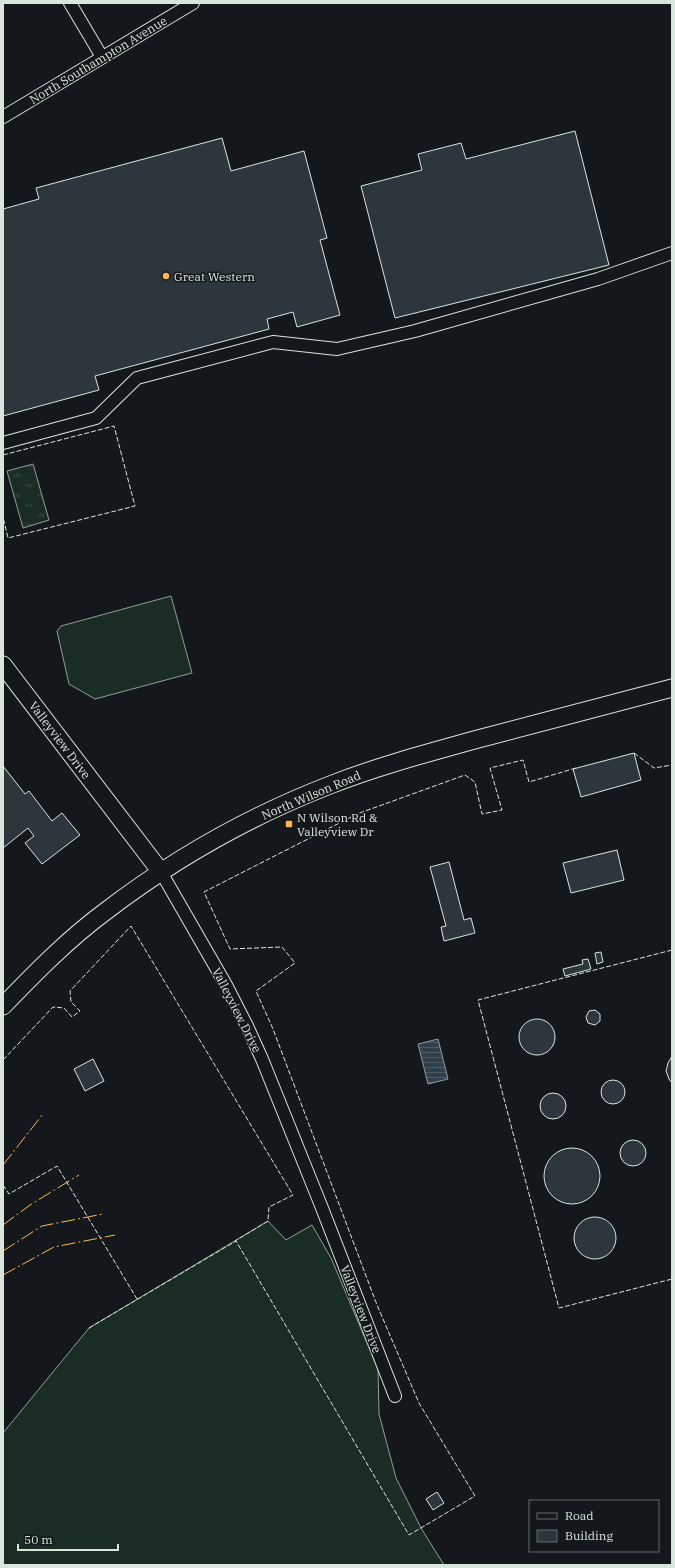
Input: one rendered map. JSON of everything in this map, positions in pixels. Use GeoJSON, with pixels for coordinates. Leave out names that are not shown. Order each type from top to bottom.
{"type":"FeatureCollection","features":[{"type":"Feature","properties":{"kind":"main road","name":"Valleyview Drive"},"geometry":{"type":"LineString","coordinates":[[3,665],[161,872]]}},
{"type":"Feature","properties":{"kind":"main road","name":"North Wilson Road"},"geometry":{"type":"LineString","coordinates":[[3,1006],[37,971],[104,912],[161,872],[220,836],[259,817],[328,785],[376,768],[672,688]]}},
{"type":"Feature","properties":{"kind":"street"},"geometry":{"type":"LineString","coordinates":[[70,3],[102,57]]}},
{"type":"Feature","properties":{"kind":"street","name":"North Southampton Avenue"},"geometry":{"type":"LineString","coordinates":[[3,117],[194,3]]}},
{"type":"Feature","properties":{"kind":"street"},"geometry":{"type":"LineString","coordinates":[[3,442],[96,418],[137,378],[273,342],[337,349],[415,332],[598,279],[672,253]]}},
{"type":"Feature","properties":{"kind":"street","name":"Valleyview Drive"},"geometry":{"type":"LineString","coordinates":[[161,872],[226,985],[262,1059],[395,1396]]}},
{"type":"Feature","properties":{"kind":"green space"},"geometry":{"type":"Polygon","coordinates":[[[33,464],[49,520],[23,528],[7,471],[33,464]]]}},
{"type":"Feature","properties":{"kind":"green space"},"geometry":{"type":"Polygon","coordinates":[[[171,596],[192,673],[95,699],[69,684],[57,631],[61,626],[171,596]]]}},
{"type":"Feature","properties":{"kind":"green space"},"geometry":{"type":"Polygon","coordinates":[[[268,1221],[286,1240],[312,1225],[331,1258],[378,1369],[379,1414],[396,1478],[421,1528],[444,1565],[3,1565],[3,1433],[89,1328],[268,1221]]]}},
{"type":"Feature","properties":{"kind":"water"},"geometry":{"type":"Polygon","coordinates":[[[438,1039],[448,1079],[428,1084],[418,1044],[438,1039]]]}},
{"type":"Feature","properties":{"kind":"building"},"geometry":{"type":"Polygon","coordinates":[[[575,131],[609,265],[395,318],[361,186],[422,170],[418,154],[461,143],[466,159],[575,131]]]}},
{"type":"Feature","properties":{"kind":"building","name":"Great Western"},"geometry":{"type":"Polygon","coordinates":[[[222,138],[231,171],[304,151],[327,238],[320,240],[340,315],[297,327],[293,312],[267,319],[269,329],[95,376],[99,390],[3,416],[3,209],[39,199],[36,188],[222,138]]]}},
{"type":"Feature","properties":{"kind":"building"},"geometry":{"type":"Polygon","coordinates":[[[634,753],[641,780],[581,797],[573,769],[634,753]]]}},
{"type":"Feature","properties":{"kind":"building"},"geometry":{"type":"Polygon","coordinates":[[[3,766],[25,794],[29,791],[52,821],[62,813],[80,835],[42,864],[25,843],[34,836],[28,828],[3,848],[3,766]]]}},
{"type":"Feature","properties":{"kind":"building"},"geometry":{"type":"Polygon","coordinates":[[[617,850],[624,880],[571,893],[563,863],[617,850]]]}},
{"type":"Feature","properties":{"kind":"building"},"geometry":{"type":"Polygon","coordinates":[[[449,862],[464,920],[471,918],[475,933],[444,941],[441,927],[446,926],[430,867],[449,862]]]}},
{"type":"Feature","properties":{"kind":"building"},"geometry":{"type":"Polygon","coordinates":[[[601,952],[603,962],[597,964],[595,953],[601,952]]]}},
{"type":"Feature","properties":{"kind":"building"},"geometry":{"type":"Polygon","coordinates":[[[588,959],[591,969],[565,976],[563,969],[583,964],[582,960],[588,959]]]}},
{"type":"Feature","properties":{"kind":"building"},"geometry":{"type":"Polygon","coordinates":[[[595,1010],[600,1014],[600,1021],[595,1025],[588,1023],[586,1017],[589,1011],[595,1010]]]}},
{"type":"Feature","properties":{"kind":"building"},"geometry":{"type":"Polygon","coordinates":[[[540,1019],[550,1024],[554,1030],[554,1044],[550,1050],[544,1054],[534,1055],[524,1050],[520,1044],[519,1034],[524,1024],[530,1020],[540,1019]]]}},
{"type":"Feature","properties":{"kind":"building"},"geometry":{"type":"Polygon","coordinates":[[[672,1056],[672,1083],[666,1071],[672,1056]]]}},
{"type":"Feature","properties":{"kind":"building"},"geometry":{"type":"Polygon","coordinates":[[[93,1059],[104,1081],[85,1091],[74,1069],[93,1059]]]}},
{"type":"Feature","properties":{"kind":"building"},"geometry":{"type":"Polygon","coordinates":[[[613,1080],[621,1084],[625,1092],[621,1100],[613,1104],[605,1100],[601,1092],[605,1084],[613,1080]]]}},
{"type":"Feature","properties":{"kind":"building"},"geometry":{"type":"Polygon","coordinates":[[[553,1093],[562,1097],[566,1106],[562,1115],[553,1119],[544,1115],[540,1106],[544,1097],[553,1093]]]}},
{"type":"Feature","properties":{"kind":"building"},"geometry":{"type":"Polygon","coordinates":[[[633,1140],[642,1144],[646,1153],[642,1162],[633,1166],[624,1162],[620,1153],[624,1144],[633,1140]]]}},
{"type":"Feature","properties":{"kind":"building"},"geometry":{"type":"Polygon","coordinates":[[[566,1148],[578,1148],[588,1152],[596,1160],[600,1170],[600,1182],[596,1192],[588,1200],[578,1204],[566,1204],[556,1200],[548,1192],[544,1182],[544,1170],[548,1160],[556,1152],[566,1148]]]}},
{"type":"Feature","properties":{"kind":"building"},"geometry":{"type":"Polygon","coordinates":[[[591,1217],[599,1217],[607,1220],[613,1226],[616,1238],[613,1250],[607,1256],[599,1259],[591,1259],[583,1256],[577,1250],[574,1242],[574,1234],[577,1226],[583,1220],[591,1217]]]}},
{"type":"Feature","properties":{"kind":"building"},"geometry":{"type":"Polygon","coordinates":[[[437,1492],[444,1503],[433,1510],[426,1499],[437,1492]]]}},
{"type":"Feature","properties":{"kind":"fence"},"geometry":{"type":"LineString","coordinates":[[3,455],[114,426],[135,506],[8,538],[3,517]]}},
{"type":"Feature","properties":{"kind":"fence"},"geometry":{"type":"LineString","coordinates":[[634,753],[654,768],[672,765]]}},
{"type":"Feature","properties":{"kind":"fence"},"geometry":{"type":"LineString","coordinates":[[89,1328],[236,1241],[409,1535],[475,1496],[419,1403],[377,1305],[273,1029],[256,991],[295,963],[282,947],[230,949],[204,892],[357,814],[465,775],[475,782],[482,814],[502,810],[490,768],[523,760],[529,782],[576,768]]}},
{"type":"Feature","properties":{"kind":"fence"},"geometry":{"type":"LineString","coordinates":[[3,1060],[53,1007],[64,1008],[72,1017],[80,1011],[71,1002],[70,991],[131,926],[293,1195],[269,1207],[268,1221],[235,1241]]}},
{"type":"Feature","properties":{"kind":"fence"},"geometry":{"type":"LineString","coordinates":[[672,950],[478,1000],[559,1308],[672,1279]]}},
{"type":"Feature","properties":{"kind":"fence"},"geometry":{"type":"LineString","coordinates":[[3,1185],[9,1194],[57,1166],[137,1299],[139,1298]]}},
{"type":"Feature","properties":{"kind":"power"},"geometry":{"type":"LineString","coordinates":[[3,1165],[43,1114]]}},
{"type":"Feature","properties":{"kind":"power"},"geometry":{"type":"LineString","coordinates":[[3,1225],[30,1205],[79,1175]]}},
{"type":"Feature","properties":{"kind":"power"},"geometry":{"type":"LineString","coordinates":[[3,1251],[42,1226],[103,1214]]}},
{"type":"Feature","properties":{"kind":"power"},"geometry":{"type":"LineString","coordinates":[[3,1275],[54,1247],[115,1235]]}},
{"type":"Feature","properties":{"kind":"place","name":"Great Western"},"geometry":{"type":"Point","coordinates":[166,276]}},
{"type":"Feature","properties":{"kind":"place","name":"N Wilson Rd & Valleyview Dr"},"geometry":{"type":"Point","coordinates":[289,824]}}]}
